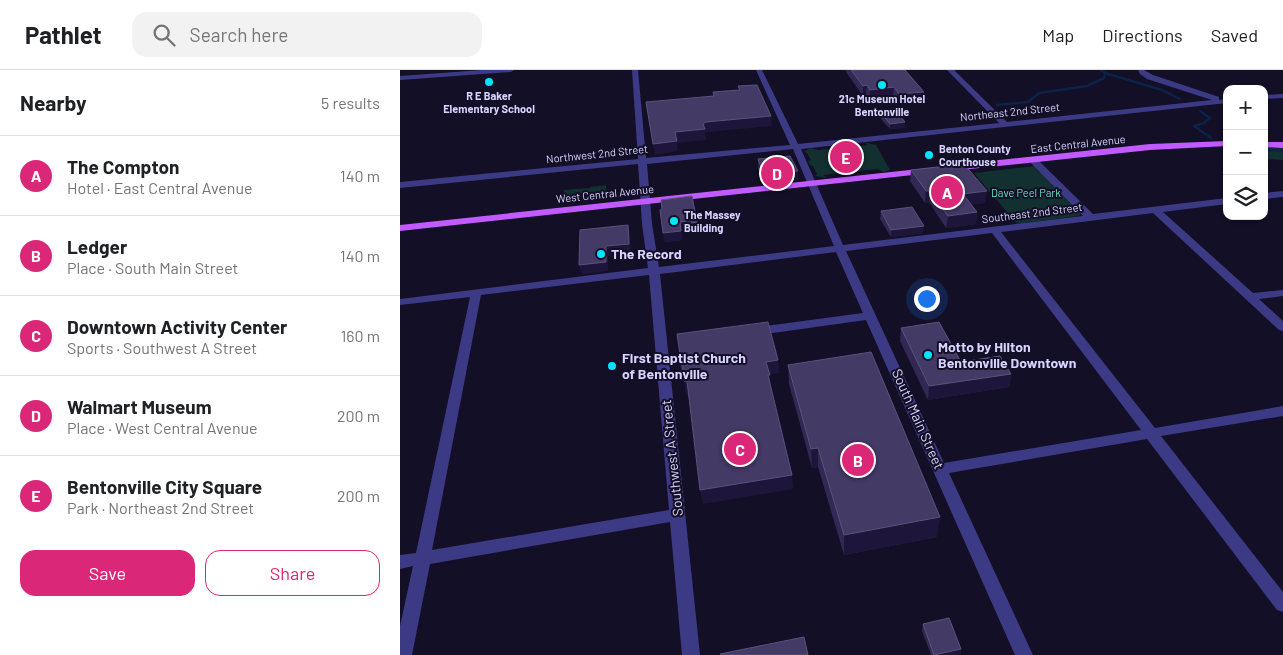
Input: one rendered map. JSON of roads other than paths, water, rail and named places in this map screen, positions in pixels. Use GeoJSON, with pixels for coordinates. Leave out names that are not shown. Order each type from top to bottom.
{"type":"FeatureCollection","features":[{"type":"Feature","properties":{"kind":"main road","name":"East Central Avenue"},"geometry":{"type":"LineString","coordinates":[[944,169],[1179,144],[1223,143]]}},
{"type":"Feature","properties":{"kind":"main road"},"geometry":{"type":"LineString","coordinates":[[1268,144],[1283,145]]}},
{"type":"Feature","properties":{"kind":"main road"},"geometry":{"type":"LineString","coordinates":[[813,183],[934,170]]}},
{"type":"Feature","properties":{"kind":"main road","name":"West Central Avenue"},"geometry":{"type":"LineString","coordinates":[[400,228],[813,183]]}},
{"type":"Feature","properties":{"kind":"street"},"geometry":{"type":"LineString","coordinates":[[403,78],[410,70]]}},
{"type":"Feature","properties":{"kind":"street"},"geometry":{"type":"LineString","coordinates":[[403,78],[512,70]]}},
{"type":"Feature","properties":{"kind":"street","name":"Southwest A Street"},"geometry":{"type":"LineString","coordinates":[[635,70],[646,202],[691,655]]}},
{"type":"Feature","properties":{"kind":"street","name":"South Main Street"},"geometry":{"type":"LineString","coordinates":[[759,70],[813,183],[840,249],[1024,655]]}},
{"type":"Feature","properties":{"kind":"street"},"geometry":{"type":"LineString","coordinates":[[950,70],[1004,124]]}},
{"type":"Feature","properties":{"kind":"street"},"geometry":{"type":"LineString","coordinates":[[1141,70],[1142,73],[1150,77],[1190,92],[1223,100]]}},
{"type":"Feature","properties":{"kind":"street"},"geometry":{"type":"LineString","coordinates":[[1268,98],[1283,96]]}},
{"type":"Feature","properties":{"kind":"street","name":"Northeast 2nd Street"},"geometry":{"type":"LineString","coordinates":[[795,146],[1223,101]]}},
{"type":"Feature","properties":{"kind":"street","name":"Northwest 2nd Street"},"geometry":{"type":"LineString","coordinates":[[400,185],[795,146]]}},
{"type":"Feature","properties":{"kind":"street"},"geometry":{"type":"LineString","coordinates":[[1033,160],[1091,218]]}},
{"type":"Feature","properties":{"kind":"street"},"geometry":{"type":"LineString","coordinates":[[1268,196],[1283,194]]}},
{"type":"Feature","properties":{"kind":"street","name":"Southeast 2nd Street"},"geometry":{"type":"LineString","coordinates":[[400,302],[1223,202]]}},
{"type":"Feature","properties":{"kind":"street"},"geometry":{"type":"LineString","coordinates":[[1155,210],[1283,327]]}},
{"type":"Feature","properties":{"kind":"street"},"geometry":{"type":"LineString","coordinates":[[995,230],[1283,605]]}},
{"type":"Feature","properties":{"kind":"street"},"geometry":{"type":"LineString","coordinates":[[404,655],[476,293]]}},
{"type":"Feature","properties":{"kind":"street"},"geometry":{"type":"LineString","coordinates":[[1252,298],[1283,293]]}},
{"type":"Feature","properties":{"kind":"street"},"geometry":{"type":"LineString","coordinates":[[760,331],[870,316]]}},
{"type":"Feature","properties":{"kind":"street"},"geometry":{"type":"LineString","coordinates":[[940,469],[1283,411]]}},
{"type":"Feature","properties":{"kind":"street"},"geometry":{"type":"LineString","coordinates":[[400,562],[678,515]]}},
{"type":"Feature","properties":{"kind":"waterway"},"geometry":{"type":"LineString","coordinates":[[1101,70],[1105,73]]}},
{"type":"Feature","properties":{"kind":"waterway"},"geometry":{"type":"LineString","coordinates":[[997,105],[1028,102],[1039,93],[1087,86],[1104,78],[1105,73]]}},
{"type":"Feature","properties":{"kind":"waterway"},"geometry":{"type":"LineString","coordinates":[[1105,73],[1162,90],[1180,99]]}},
{"type":"Feature","properties":{"kind":"waterway"},"geometry":{"type":"LineString","coordinates":[[1200,111],[1210,118],[1204,123],[1194,126],[1211,138]]}},
{"type":"Feature","properties":{"kind":"waterway"},"geometry":{"type":"LineString","coordinates":[[1268,150],[1283,151]]}},
{"type":"Feature","properties":{"kind":"place","name":"R E Baker Elementary School"},"geometry":{"type":"Point","coordinates":[489,82]}},
{"type":"Feature","properties":{"kind":"place","name":"21c Museum Hotel Bentonville"},"geometry":{"type":"Point","coordinates":[882,85]}},
{"type":"Feature","properties":{"kind":"place","name":"Benton County Courthouse"},"geometry":{"type":"Point","coordinates":[929,155]}},
{"type":"Feature","properties":{"kind":"place","name":"Bentonville City Square"},"geometry":{"type":"Point","coordinates":[846,157]}},
{"type":"Feature","properties":{"kind":"place","name":"Walmart Museum"},"geometry":{"type":"Point","coordinates":[777,173]}},
{"type":"Feature","properties":{"kind":"place","name":"The Compton"},"geometry":{"type":"Point","coordinates":[947,192]}},
{"type":"Feature","properties":{"kind":"place","name":"The Massey Building"},"geometry":{"type":"Point","coordinates":[674,221]}},
{"type":"Feature","properties":{"kind":"place","name":"The Record"},"geometry":{"type":"Point","coordinates":[601,254]}},
{"type":"Feature","properties":{"kind":"place","name":"Motto by Hilton Bentonville Downtown"},"geometry":{"type":"Point","coordinates":[928,355]}},
{"type":"Feature","properties":{"kind":"place","name":"First Baptist Church of Bentonville"},"geometry":{"type":"Point","coordinates":[612,366]}},
{"type":"Feature","properties":{"kind":"place","name":"Downtown Activity Center"},"geometry":{"type":"Point","coordinates":[740,449]}},
{"type":"Feature","properties":{"kind":"place","name":"Ledger"},"geometry":{"type":"Point","coordinates":[858,460]}},
{"type":"Feature","properties":{"kind":"park label","name":"Dave Peel Park"},"geometry":{"type":"Point","coordinates":[1026,193]}}]}
